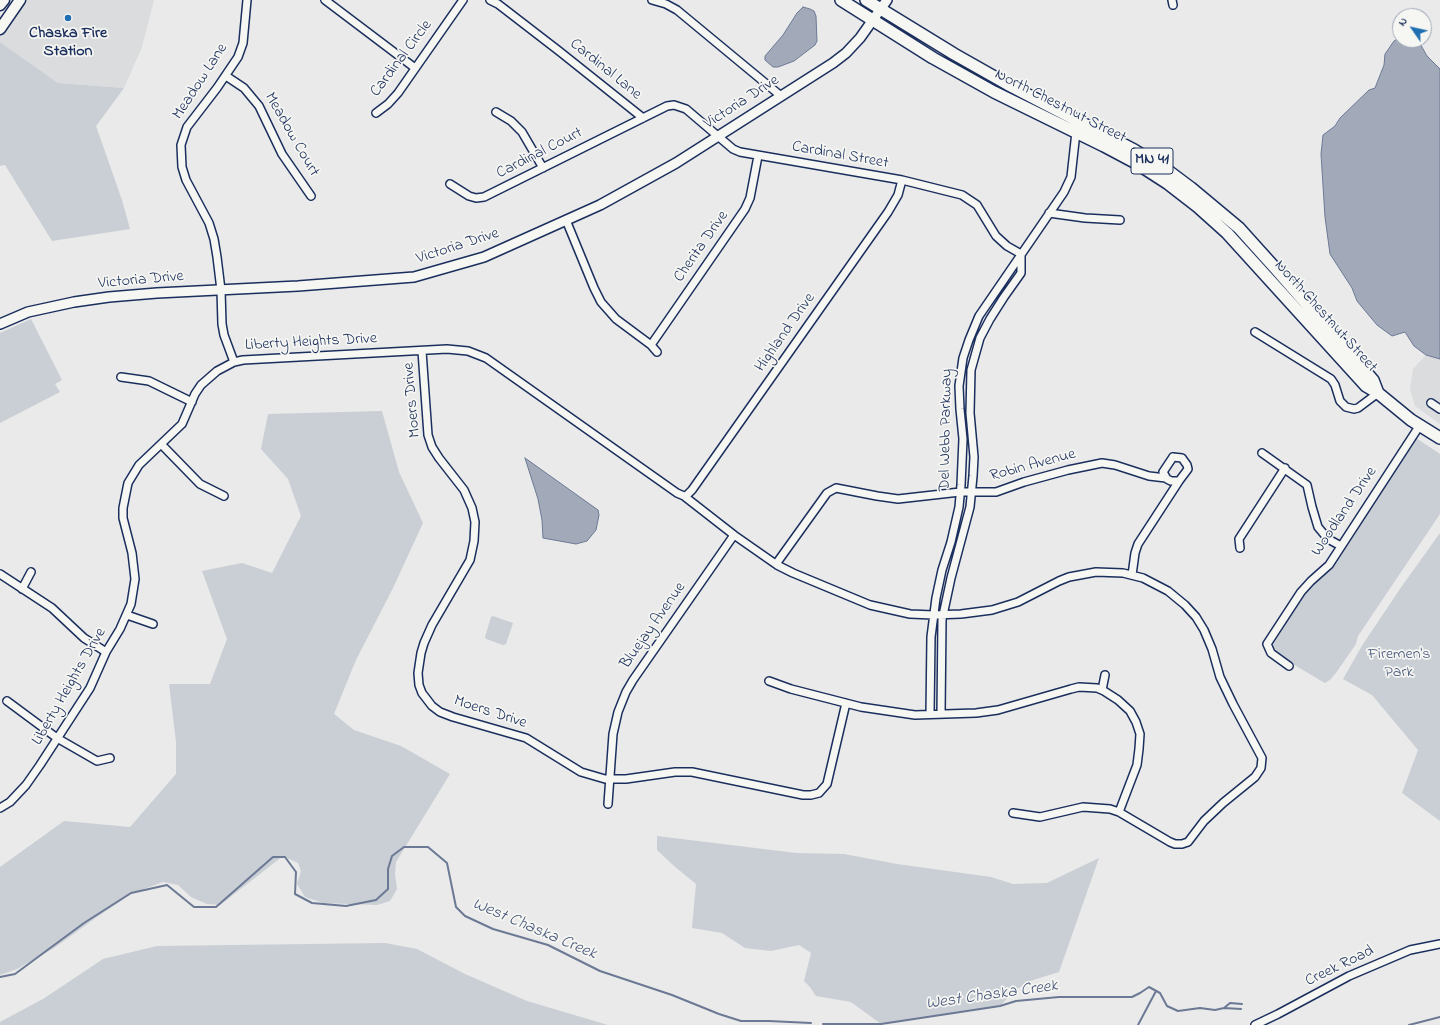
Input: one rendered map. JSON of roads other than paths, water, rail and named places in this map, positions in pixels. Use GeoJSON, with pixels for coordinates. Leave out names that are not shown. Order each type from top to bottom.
{"type":"FeatureCollection","features":[{"type":"Feature","properties":{"kind":"main road"},"geometry":{"type":"LineString","coordinates":[[0,5],[4,0]]}},
{"type":"Feature","properties":{"kind":"main road"},"geometry":{"type":"LineString","coordinates":[[0,29],[20,0]]}},
{"type":"Feature","properties":{"kind":"main road","name":"North Chestnut Street"},"geometry":{"type":"LineString","coordinates":[[841,0],[933,58],[994,92],[1076,132],[1142,167],[1167,183],[1198,207],[1233,239],[1352,373],[1366,386],[1378,393]]}},
{"type":"Feature","properties":{"kind":"main road","name":"North Chestnut Street"},"geometry":{"type":"LineString","coordinates":[[866,0],[954,54],[1007,84],[1134,150],[1191,188],[1239,228],[1276,268],[1373,380],[1378,393]]}},
{"type":"Feature","properties":{"kind":"main road","name":"MN 41"},"geometry":{"type":"LineString","coordinates":[[1378,393],[1398,410],[1440,438]]}},
{"type":"Feature","properties":{"kind":"street","name":"Meadow Lane"},"geometry":{"type":"LineString","coordinates":[[234,362],[224,335],[222,324],[221,290],[214,238],[209,223],[186,180],[182,167],[181,145],[187,127],[226,76],[238,57],[243,43],[247,0]]}},
{"type":"Feature","properties":{"kind":"street"},"geometry":{"type":"LineString","coordinates":[[325,0],[415,68]]}},
{"type":"Feature","properties":{"kind":"street","name":"Cardinal Circle"},"geometry":{"type":"LineString","coordinates":[[376,114],[393,99],[463,0]]}},
{"type":"Feature","properties":{"kind":"street","name":"Cardinal Lane"},"geometry":{"type":"LineString","coordinates":[[490,0],[498,4],[560,51],[643,118],[667,106],[678,105],[686,109],[718,136]]}},
{"type":"Feature","properties":{"kind":"street"},"geometry":{"type":"LineString","coordinates":[[652,0],[666,4],[677,10],[781,96]]}},
{"type":"Feature","properties":{"kind":"street","name":"Victoria Drive"},"geometry":{"type":"LineString","coordinates":[[0,324],[28,312],[74,302],[109,297],[157,293],[298,286],[414,277],[484,257],[600,205],[676,164],[833,63],[860,38],[887,0]]}},
{"type":"Feature","properties":{"kind":"street","name":"Meadow Court"},"geometry":{"type":"LineString","coordinates":[[226,76],[244,88],[256,101],[282,154],[311,196]]}},
{"type":"Feature","properties":{"kind":"street"},"geometry":{"type":"LineString","coordinates":[[496,112],[511,121],[522,132],[543,168]]}},
{"type":"Feature","properties":{"kind":"street","name":"Cardinal Court"},"geometry":{"type":"LineString","coordinates":[[450,184],[469,196],[480,198],[490,195],[643,118]]}},
{"type":"Feature","properties":{"kind":"street","name":"Del Webb Parkway"},"geometry":{"type":"LineString","coordinates":[[930,714],[931,637],[938,583],[951,542],[960,492],[963,439],[959,386],[964,358],[969,340],[979,316],[1064,192],[1071,177],[1076,132]]}},
{"type":"Feature","properties":{"kind":"street","name":"Cardinal Street"},"geometry":{"type":"LineString","coordinates":[[718,136],[733,149],[758,156],[902,180],[962,195],[977,205],[996,236],[1007,246],[1021,254]]}},
{"type":"Feature","properties":{"kind":"street","name":"Cherita Drive"},"geometry":{"type":"LineString","coordinates":[[651,345],[745,209],[750,198],[758,156]]}},
{"type":"Feature","properties":{"kind":"street","name":"Highland Drive"},"geometry":{"type":"LineString","coordinates":[[684,496],[692,490],[888,212],[898,195],[902,180]]}},
{"type":"Feature","properties":{"kind":"street"},"geometry":{"type":"LineString","coordinates":[[1049,212],[1085,218],[1120,220]]}},
{"type":"Feature","properties":{"kind":"street"},"geometry":{"type":"LineString","coordinates":[[566,220],[601,302],[616,319],[651,345],[657,352]]}},
{"type":"Feature","properties":{"kind":"street","name":"Del Webb Parkway"},"geometry":{"type":"LineString","coordinates":[[941,714],[943,614],[970,507],[974,457],[970,413],[971,370],[980,338],[990,318],[1021,273],[1021,254]]}},
{"type":"Feature","properties":{"kind":"street"},"geometry":{"type":"LineString","coordinates":[[1255,332],[1331,379],[1335,385],[1340,401],[1346,407],[1354,409],[1358,408],[1378,393]]}},
{"type":"Feature","properties":{"kind":"street","name":"Liberty Heights Drive"},"geometry":{"type":"LineString","coordinates":[[0,808],[10,802],[26,785],[90,688],[106,652],[120,630],[127,615],[131,604],[135,579],[132,553],[123,518],[123,508],[125,495],[134,473],[139,465],[182,424],[201,385],[217,371],[234,362],[243,360],[456,349],[468,351],[486,358],[677,493],[684,496]]}},
{"type":"Feature","properties":{"kind":"street","name":"Moers Drive"},"geometry":{"type":"LineString","coordinates":[[422,351],[428,435],[432,447],[439,458],[457,479],[464,490],[472,508],[475,528],[470,560],[432,625],[424,643],[418,667],[420,689],[429,703],[440,712],[453,717],[526,738],[581,772],[611,779],[626,779],[675,772],[692,772],[803,795],[821,792],[827,784],[846,704]]}},
{"type":"Feature","properties":{"kind":"street"},"geometry":{"type":"LineString","coordinates":[[120,377],[149,381],[192,402]]}},
{"type":"Feature","properties":{"kind":"street"},"geometry":{"type":"LineString","coordinates":[[1431,403],[1440,410]]}},
{"type":"Feature","properties":{"kind":"street","name":"Woodland Drive"},"geometry":{"type":"LineString","coordinates":[[1289,666],[1271,653],[1267,644],[1301,592],[1311,581],[1329,566],[1420,425]]}},
{"type":"Feature","properties":{"kind":"street"},"geometry":{"type":"LineString","coordinates":[[161,444],[200,484],[224,496]]}},
{"type":"Feature","properties":{"kind":"street"},"geometry":{"type":"LineString","coordinates":[[1262,453],[1307,485],[1318,527],[1328,539],[1341,546]]}},
{"type":"Feature","properties":{"kind":"street"},"geometry":{"type":"LineString","coordinates":[[1132,575],[1135,553],[1138,544],[1188,469],[1185,461],[1178,457],[1173,457],[1163,472],[1166,478],[1171,481],[1179,481]]}},
{"type":"Feature","properties":{"kind":"street","name":"Robin Avenue"},"geometry":{"type":"LineString","coordinates":[[776,564],[827,493],[836,488],[877,496],[898,498],[960,492],[996,492],[1024,482],[1068,470],[1102,464],[1116,465],[1149,476],[1166,478]]}},
{"type":"Feature","properties":{"kind":"street"},"geometry":{"type":"LineString","coordinates":[[1240,548],[1239,540],[1285,468]]}},
{"type":"Feature","properties":{"kind":"street"},"geometry":{"type":"LineString","coordinates":[[684,496],[734,535],[776,564],[816,583],[870,605],[910,614],[934,616],[943,614],[975,614],[1004,607],[1035,594],[1059,581],[1079,575],[1103,572],[1132,575],[1143,578],[1168,591],[1181,601],[1196,617],[1204,630],[1212,649],[1220,677],[1262,758],[1261,768],[1255,777],[1213,812],[1186,844],[1179,845],[1170,842],[1119,812],[1097,807],[1083,807],[1040,817],[1013,813]]}},
{"type":"Feature","properties":{"kind":"street","name":"Bluejay Avenue"},"geometry":{"type":"LineString","coordinates":[[608,804],[611,779],[613,734],[618,712],[626,692],[734,535]]}},
{"type":"Feature","properties":{"kind":"street"},"geometry":{"type":"LineString","coordinates":[[22,589],[31,572]]}},
{"type":"Feature","properties":{"kind":"street"},"geometry":{"type":"LineString","coordinates":[[0,574],[52,608],[84,638],[106,652]]}},
{"type":"Feature","properties":{"kind":"street"},"geometry":{"type":"LineString","coordinates":[[127,615],[153,624]]}},
{"type":"Feature","properties":{"kind":"street"},"geometry":{"type":"LineString","coordinates":[[1102,690],[1106,675]]}},
{"type":"Feature","properties":{"kind":"street"},"geometry":{"type":"LineString","coordinates":[[769,681],[791,689],[846,704],[915,715],[976,713],[998,710],[1071,688],[1087,687],[1102,690],[1118,700],[1130,711],[1140,734],[1140,749],[1137,765],[1119,812]]}},
{"type":"Feature","properties":{"kind":"street"},"geometry":{"type":"LineString","coordinates":[[7,701],[57,738],[97,762],[110,758]]}},
{"type":"Feature","properties":{"kind":"street","name":"Creek Road"},"geometry":{"type":"LineString","coordinates":[[1255,1025],[1349,976],[1410,950],[1440,944]]}},
{"type":"Feature","properties":{"kind":"water"},"geometry":{"type":"Polygon","coordinates":[[[803,7],[814,11],[816,16],[817,41],[815,45],[794,61],[778,67],[773,67],[765,60],[765,56],[783,35],[797,13],[803,7]]]}},
{"type":"Feature","properties":{"kind":"water"},"geometry":{"type":"Polygon","coordinates":[[[1392,44],[1392,48],[1422,48],[1427,56],[1440,69],[1440,359],[1426,355],[1414,346],[1405,332],[1392,336],[1377,325],[1357,301],[1352,288],[1330,254],[1325,217],[1321,154],[1323,135],[1335,126],[1340,118],[1369,90],[1375,88],[1384,65],[1385,54],[1392,44]]]}},
{"type":"Feature","properties":{"kind":"water"},"geometry":{"type":"Polygon","coordinates":[[[525,458],[598,510],[599,515],[596,530],[587,541],[576,544],[543,538],[542,520],[538,499],[525,458]]]}},
{"type":"Feature","properties":{"kind":"waterway","name":"West Chaska Creek"},"geometry":{"type":"LineString","coordinates":[[0,977],[15,974],[84,923],[131,893],[167,885],[194,907],[216,907],[273,857],[285,857],[296,872],[295,894],[312,903],[346,906],[376,900],[388,889],[388,869],[392,856],[404,847],[428,847],[447,863],[456,907],[465,916],[493,929],[548,945],[600,971],[672,995],[719,1014],[741,1021],[811,1023]]}},
{"type":"Feature","properties":{"kind":"waterway","name":"West Chaska Creek"},"geometry":{"type":"LineString","coordinates":[[823,1024],[881,1024],[1000,1006],[1016,1001],[1059,997],[1132,997],[1149,987],[1160,993],[1167,1006],[1178,1011],[1200,1008],[1215,1010],[1224,1008],[1241,1009]]}},
{"type":"Feature","properties":{"kind":"waterway"},"geometry":{"type":"LineString","coordinates":[[1138,1025],[1156,991]]}},
{"type":"Feature","properties":{"kind":"waterway","name":"West Chaska Creek"},"geometry":{"type":"LineString","coordinates":[[1224,1008],[1230,1003],[1242,1004]]}},
{"type":"Feature","properties":{"kind":"waterway","name":"West Chaska Creek"},"geometry":{"type":"LineString","coordinates":[[1409,1025],[1440,1017]]}},
{"type":"Feature","properties":{"kind":"place","name":"Chaska Fire Station"},"geometry":{"type":"Point","coordinates":[68,18]}},
{"type":"Feature","properties":{"kind":"park label","name":"Firemen's Park"},"geometry":{"type":"Point","coordinates":[1399,664]}}]}
